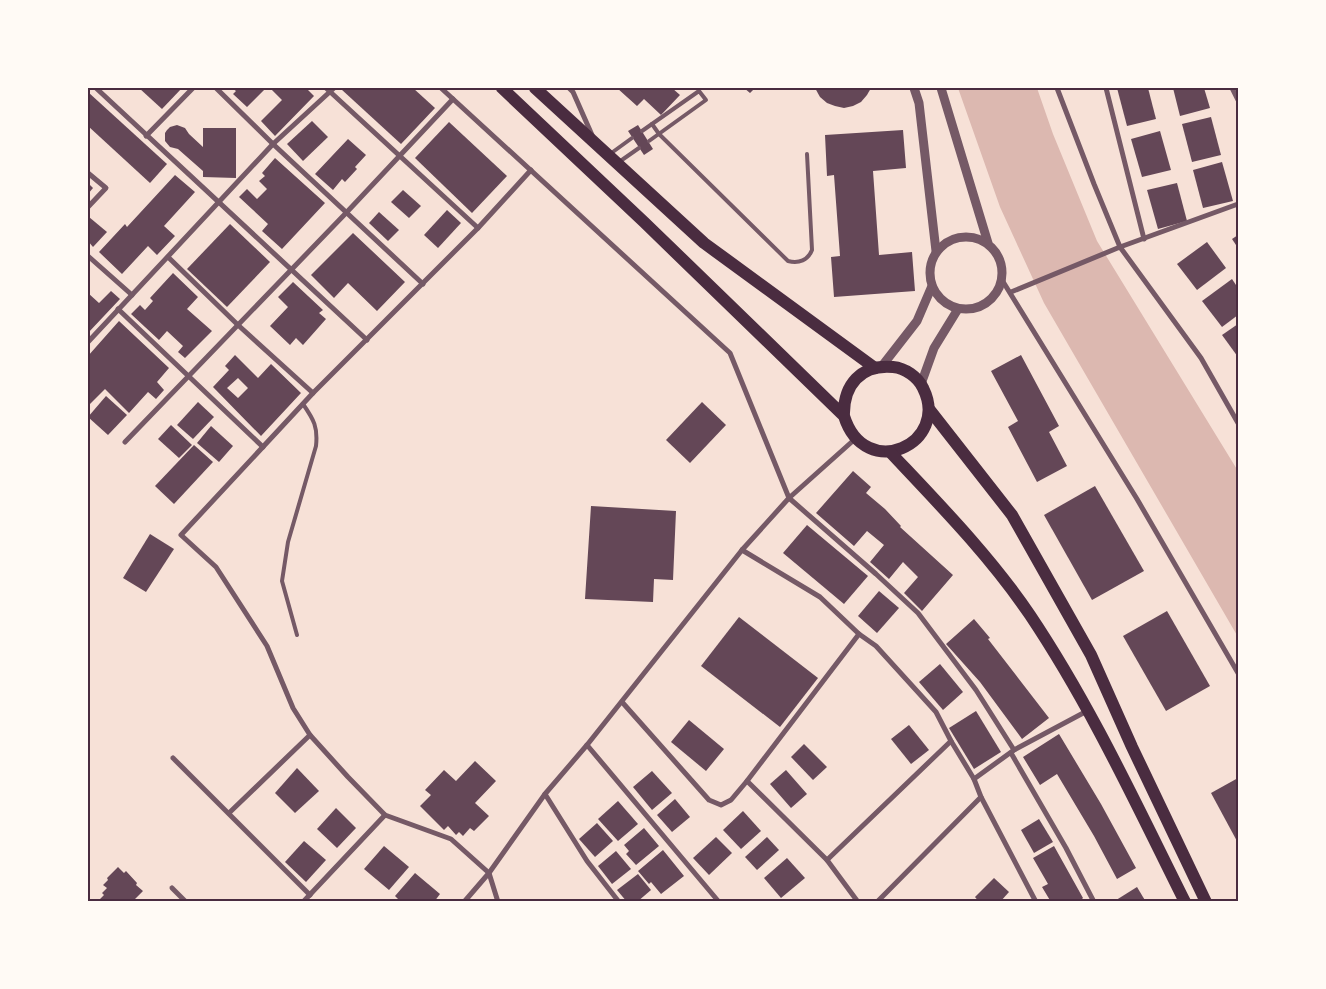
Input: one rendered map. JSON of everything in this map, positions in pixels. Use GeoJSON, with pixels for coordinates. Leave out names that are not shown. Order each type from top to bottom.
{"type":"FeatureCollection","features":[{"type":"Feature","properties":{"kind":"highway"},"geometry":{"type":"LineString","coordinates":[[502,88],[637,215],[844,416]]}},
{"type":"Feature","properties":{"kind":"highway"},"geometry":{"type":"LineString","coordinates":[[535,88],[704,243],[879,367]]}},
{"type":"Feature","properties":{"kind":"highway"},"geometry":{"type":"LineString","coordinates":[[879,367],[897,368],[910,374],[921,384],[927,396],[929,409],[927,422],[918,438],[902,449],[890,452],[877,451],[855,439],[848,428],[844,416],[844,403],[847,391],[854,380],[864,372],[879,367]]}},
{"type":"Feature","properties":{"kind":"highway"},"geometry":{"type":"LineString","coordinates":[[929,409],[1012,515],[1091,655],[1136,756],[1206,902]]}},
{"type":"Feature","properties":{"kind":"highway"},"geometry":{"type":"LineString","coordinates":[[890,452],[974,542],[1030,615],[1089,710],[1185,902]]}},
{"type":"Feature","properties":{"kind":"street"},"geometry":{"type":"LineString","coordinates":[[96,88],[367,340]]}},
{"type":"Feature","properties":{"kind":"street"},"geometry":{"type":"LineString","coordinates":[[146,136],[193,88]]}},
{"type":"Feature","properties":{"kind":"street"},"geometry":{"type":"LineString","coordinates":[[216,88],[423,284]]}},
{"type":"Feature","properties":{"kind":"street"},"geometry":{"type":"LineString","coordinates":[[441,88],[730,353],[788,498],[876,574],[918,614],[976,690],[1066,848],[1094,902]]}},
{"type":"Feature","properties":{"kind":"street"},"geometry":{"type":"LineString","coordinates":[[569,88],[573,92],[596,144]]}},
{"type":"Feature","properties":{"kind":"street"},"geometry":{"type":"LineString","coordinates":[[914,88],[918,103],[936,251]]}},
{"type":"Feature","properties":{"kind":"street"},"geometry":{"type":"LineString","coordinates":[[941,88],[988,243]]}},
{"type":"Feature","properties":{"kind":"street"},"geometry":{"type":"LineString","coordinates":[[1057,88],[1120,247],[1201,358],[1238,422]]}},
{"type":"Feature","properties":{"kind":"street"},"geometry":{"type":"LineString","coordinates":[[1106,88],[1144,238]]}},
{"type":"Feature","properties":{"kind":"street"},"geometry":{"type":"LineString","coordinates":[[1232,88],[1238,100]]}},
{"type":"Feature","properties":{"kind":"street"},"geometry":{"type":"LineString","coordinates":[[88,342],[273,144],[330,89],[478,228]]}},
{"type":"Feature","properties":{"kind":"street"},"geometry":{"type":"LineString","coordinates":[[125,442],[453,99]]}},
{"type":"Feature","properties":{"kind":"street"},"geometry":{"type":"LineString","coordinates":[[498,902],[489,874],[451,839],[385,816],[310,735],[294,708],[267,646],[216,567],[182,535],[313,393],[478,228],[531,170]]}},
{"type":"Feature","properties":{"kind":"street"},"geometry":{"type":"LineString","coordinates":[[88,173],[106,188],[88,207]]}},
{"type":"Feature","properties":{"kind":"street"},"geometry":{"type":"LineString","coordinates":[[1010,292],[1109,250],[1238,204]]}},
{"type":"Feature","properties":{"kind":"street"},"geometry":{"type":"LineString","coordinates":[[960,236],[974,237],[988,243],[997,253],[1002,266],[1002,280],[997,293],[986,303],[973,309],[958,309],[947,304],[938,296],[932,286],[929,274],[931,262],[936,251],[946,241],[960,236]]}},
{"type":"Feature","properties":{"kind":"street"},"geometry":{"type":"LineString","coordinates":[[88,256],[132,295]]}},
{"type":"Feature","properties":{"kind":"street"},"geometry":{"type":"LineString","coordinates":[[168,257],[238,325],[313,393]]}},
{"type":"Feature","properties":{"kind":"street"},"geometry":{"type":"LineString","coordinates":[[1002,280],[1137,499],[1238,673]]}},
{"type":"Feature","properties":{"kind":"street"},"geometry":{"type":"LineString","coordinates":[[879,367],[917,321],[932,286]]}},
{"type":"Feature","properties":{"kind":"street"},"geometry":{"type":"LineString","coordinates":[[118,309],[263,447]]}},
{"type":"Feature","properties":{"kind":"street"},"geometry":{"type":"LineString","coordinates":[[921,384],[934,348],[958,309]]}},
{"type":"Feature","properties":{"kind":"street"},"geometry":{"type":"LineString","coordinates":[[464,902],[489,874],[545,794],[622,702],[742,550],[788,498],[855,439]]}},
{"type":"Feature","properties":{"kind":"street"},"geometry":{"type":"LineString","coordinates":[[742,550],[820,597],[859,634],[876,646],[936,712],[950,741],[974,778],[981,797],[1036,902]]}},
{"type":"Feature","properties":{"kind":"street"},"geometry":{"type":"LineString","coordinates":[[622,702],[709,800],[721,805],[731,800],[747,781],[859,634]]}},
{"type":"Feature","properties":{"kind":"street"},"geometry":{"type":"LineString","coordinates":[[974,778],[1012,752],[1089,710]]}},
{"type":"Feature","properties":{"kind":"street"},"geometry":{"type":"LineString","coordinates":[[229,813],[310,735]]}},
{"type":"Feature","properties":{"kind":"street"},"geometry":{"type":"LineString","coordinates":[[828,860],[950,741]]}},
{"type":"Feature","properties":{"kind":"street"},"geometry":{"type":"LineString","coordinates":[[587,745],[719,902]]}},
{"type":"Feature","properties":{"kind":"street"},"geometry":{"type":"LineString","coordinates":[[173,758],[310,894]]}},
{"type":"Feature","properties":{"kind":"street"},"geometry":{"type":"LineString","coordinates":[[747,781],[828,860],[858,902]]}},
{"type":"Feature","properties":{"kind":"street"},"geometry":{"type":"LineString","coordinates":[[545,794],[588,861],[619,902]]}},
{"type":"Feature","properties":{"kind":"street"},"geometry":{"type":"LineString","coordinates":[[877,902],[981,797]]}},
{"type":"Feature","properties":{"kind":"street"},"geometry":{"type":"LineString","coordinates":[[304,902],[385,816]]}},
{"type":"Feature","properties":{"kind":"street"},"geometry":{"type":"LineString","coordinates":[[172,888],[186,902]]}},
{"type":"Feature","properties":{"kind":"lane"},"geometry":{"type":"LineString","coordinates":[[642,131],[698,89],[706,100],[649,141]]}},
{"type":"Feature","properties":{"kind":"lane"},"geometry":{"type":"LineString","coordinates":[[652,124],[659,134],[792,262],[798,262],[807,258],[812,250],[807,154]]}},
{"type":"Feature","properties":{"kind":"lane"},"geometry":{"type":"LineString","coordinates":[[608,155],[632,138]]}},
{"type":"Feature","properties":{"kind":"lane"},"geometry":{"type":"LineString","coordinates":[[618,164],[639,148]]}},
{"type":"Feature","properties":{"kind":"lane"},"geometry":{"type":"LineString","coordinates":[[297,636],[282,581],[288,542],[316,446],[316,423],[303,404]]}},
{"type":"Feature","properties":{"kind":"shaded area"},"geometry":{"type":"Polygon","coordinates":[[[958,88],[1037,88],[1053,134],[1097,241],[1238,471],[1238,637],[1044,303],[1000,207],[958,88]]]}},
{"type":"Feature","properties":{"kind":"building"},"geometry":{"type":"Polygon","coordinates":[[[139,88],[182,88],[162,109],[139,88]]]}},
{"type":"Feature","properties":{"kind":"building"},"geometry":{"type":"Polygon","coordinates":[[[232,88],[266,88],[247,107],[233,94],[236,91],[232,88]]]}},
{"type":"Feature","properties":{"kind":"building"},"geometry":{"type":"Polygon","coordinates":[[[270,88],[306,88],[314,96],[275,136],[261,121],[282,100],[270,88]]]}},
{"type":"Feature","properties":{"kind":"building"},"geometry":{"type":"Polygon","coordinates":[[[342,88],[413,88],[435,108],[401,144],[342,88]]]}},
{"type":"Feature","properties":{"kind":"building"},"geometry":{"type":"Polygon","coordinates":[[[617,88],[672,88],[680,95],[661,115],[644,99],[637,106],[617,88]]]}},
{"type":"Feature","properties":{"kind":"building"},"geometry":{"type":"Polygon","coordinates":[[[744,88],[755,88],[750,93],[744,88]]]}},
{"type":"Feature","properties":{"kind":"building"},"geometry":{"type":"Polygon","coordinates":[[[815,88],[871,88],[861,102],[844,108],[827,103],[820,97],[815,88]]]}},
{"type":"Feature","properties":{"kind":"building"},"geometry":{"type":"Polygon","coordinates":[[[1117,88],[1148,88],[1156,119],[1127,126],[1117,88]]]}},
{"type":"Feature","properties":{"kind":"building"},"geometry":{"type":"Polygon","coordinates":[[[1173,88],[1204,88],[1210,108],[1180,116],[1173,88]]]}},
{"type":"Feature","properties":{"kind":"building"},"geometry":{"type":"Polygon","coordinates":[[[88,92],[167,164],[150,183],[88,126],[88,92]]]}},
{"type":"Feature","properties":{"kind":"building"},"geometry":{"type":"Polygon","coordinates":[[[1211,117],[1221,155],[1192,162],[1182,124],[1211,117]]]}},
{"type":"Feature","properties":{"kind":"building"},"geometry":{"type":"Polygon","coordinates":[[[312,121],[328,137],[303,161],[287,144],[312,121]]]}},
{"type":"Feature","properties":{"kind":"building"},"geometry":{"type":"Polygon","coordinates":[[[449,122],[507,176],[472,213],[415,158],[449,122]]]}},
{"type":"Feature","properties":{"kind":"building"},"geometry":{"type":"Polygon","coordinates":[[[177,125],[185,128],[203,147],[203,128],[236,128],[236,178],[203,177],[203,171],[178,149],[170,147],[165,141],[167,130],[177,125]]]}},
{"type":"Feature","properties":{"kind":"building"},"geometry":{"type":"Polygon","coordinates":[[[638,125],[653,149],[644,155],[628,131],[638,125]]]}},
{"type":"Feature","properties":{"kind":"building"},"geometry":{"type":"Polygon","coordinates":[[[903,130],[906,168],[873,171],[879,255],[912,252],[915,291],[834,297],[831,257],[840,256],[834,175],[827,176],[825,135],[903,130]]]}},
{"type":"Feature","properties":{"kind":"building"},"geometry":{"type":"Polygon","coordinates":[[[1160,131],[1171,170],[1142,177],[1131,139],[1160,131]]]}},
{"type":"Feature","properties":{"kind":"building"},"geometry":{"type":"Polygon","coordinates":[[[348,139],[366,155],[345,182],[342,179],[333,190],[315,174],[348,139]]]}},
{"type":"Feature","properties":{"kind":"building"},"geometry":{"type":"Polygon","coordinates":[[[275,158],[325,203],[282,249],[262,231],[268,224],[239,197],[247,189],[257,199],[267,189],[259,181],[265,176],[262,173],[275,158]]]}},
{"type":"Feature","properties":{"kind":"building"},"geometry":{"type":"Polygon","coordinates":[[[1222,162],[1233,201],[1203,208],[1193,170],[1222,162]]]}},
{"type":"Feature","properties":{"kind":"building"},"geometry":{"type":"Polygon","coordinates":[[[175,175],[195,192],[164,226],[175,236],[157,255],[148,246],[122,274],[99,252],[125,224],[127,227],[175,175]]]}},
{"type":"Feature","properties":{"kind":"building"},"geometry":{"type":"Polygon","coordinates":[[[88,183],[93,188],[88,194],[88,183]]]}},
{"type":"Feature","properties":{"kind":"building"},"geometry":{"type":"Polygon","coordinates":[[[1177,183],[1187,221],[1158,229],[1147,190],[1177,183]]]}},
{"type":"Feature","properties":{"kind":"building"},"geometry":{"type":"Polygon","coordinates":[[[403,190],[421,206],[409,218],[391,202],[403,190]]]}},
{"type":"Feature","properties":{"kind":"building"},"geometry":{"type":"Polygon","coordinates":[[[447,210],[461,223],[438,248],[424,235],[447,210]]]}},
{"type":"Feature","properties":{"kind":"building"},"geometry":{"type":"Polygon","coordinates":[[[379,212],[399,230],[388,241],[369,223],[379,212]]]}},
{"type":"Feature","properties":{"kind":"building"},"geometry":{"type":"Polygon","coordinates":[[[89,217],[107,232],[93,247],[88,241],[89,217]]]}},
{"type":"Feature","properties":{"kind":"building"},"geometry":{"type":"Polygon","coordinates":[[[230,224],[270,262],[227,307],[187,269],[230,224]]]}},
{"type":"Feature","properties":{"kind":"building"},"geometry":{"type":"Polygon","coordinates":[[[353,233],[405,282],[377,311],[348,283],[334,298],[311,275],[353,233]]]}},
{"type":"Feature","properties":{"kind":"building"},"geometry":{"type":"Polygon","coordinates":[[[1238,235],[1238,248],[1232,239],[1238,235]]]}},
{"type":"Feature","properties":{"kind":"building"},"geometry":{"type":"Polygon","coordinates":[[[1207,242],[1226,268],[1197,290],[1177,264],[1207,242]]]}},
{"type":"Feature","properties":{"kind":"building"},"geometry":{"type":"Polygon","coordinates":[[[173,273],[198,297],[187,309],[212,331],[185,358],[178,352],[183,346],[167,331],[159,340],[131,314],[140,305],[145,310],[153,301],[150,298],[173,273]]]}},
{"type":"Feature","properties":{"kind":"building"},"geometry":{"type":"Polygon","coordinates":[[[1232,279],[1238,288],[1238,315],[1222,327],[1202,301],[1232,279]]]}},
{"type":"Feature","properties":{"kind":"building"},"geometry":{"type":"Polygon","coordinates":[[[293,282],[323,310],[319,313],[326,319],[303,345],[296,338],[290,345],[270,326],[288,307],[278,297],[293,282]]]}},
{"type":"Feature","properties":{"kind":"building"},"geometry":{"type":"Polygon","coordinates":[[[111,291],[120,299],[88,333],[88,293],[99,303],[111,291]]]}},
{"type":"Feature","properties":{"kind":"building"},"geometry":{"type":"Polygon","coordinates":[[[119,321],[169,368],[157,382],[164,390],[156,399],[148,392],[129,413],[105,389],[88,406],[88,356],[119,321]]]}},
{"type":"Feature","properties":{"kind":"building"},"geometry":{"type":"Polygon","coordinates":[[[1238,324],[1238,357],[1222,335],[1238,324]]]}},
{"type":"Feature","properties":{"kind":"building"},"geometry":{"type":"Polygon","coordinates":[[[235,355],[258,378],[271,364],[301,393],[261,436],[213,387],[229,370],[225,366],[235,355]],[[238,378],[227,388],[238,398],[248,388],[238,378]]]}},
{"type":"Feature","properties":{"kind":"building"},"geometry":{"type":"Polygon","coordinates":[[[1021,355],[1059,426],[1049,432],[1067,466],[1037,482],[1008,427],[1018,421],[991,371],[1021,355]]]}},
{"type":"Feature","properties":{"kind":"building"},"geometry":{"type":"Polygon","coordinates":[[[106,396],[127,415],[108,435],[88,417],[106,396]]]}},
{"type":"Feature","properties":{"kind":"building"},"geometry":{"type":"Polygon","coordinates":[[[198,402],[214,417],[193,439],[177,425],[198,402]]]}},
{"type":"Feature","properties":{"kind":"building"},"geometry":{"type":"Polygon","coordinates":[[[702,402],[726,425],[690,463],[666,440],[702,402]]]}},
{"type":"Feature","properties":{"kind":"building"},"geometry":{"type":"Polygon","coordinates":[[[171,425],[192,445],[179,458],[158,439],[171,425]]]}},
{"type":"Feature","properties":{"kind":"building"},"geometry":{"type":"Polygon","coordinates":[[[211,426],[233,446],[219,462],[197,443],[211,426]]]}},
{"type":"Feature","properties":{"kind":"building"},"geometry":{"type":"Polygon","coordinates":[[[194,445],[213,462],[174,504],[155,486],[194,445]]]}},
{"type":"Feature","properties":{"kind":"building"},"geometry":{"type":"Polygon","coordinates":[[[853,471],[871,487],[866,493],[953,575],[922,611],[904,593],[918,577],[903,562],[889,579],[870,562],[884,545],[867,531],[854,546],[816,513],[853,471]]]}},
{"type":"Feature","properties":{"kind":"building"},"geometry":{"type":"Polygon","coordinates":[[[1095,486],[1144,571],[1092,600],[1044,515],[1095,486]]]}},
{"type":"Feature","properties":{"kind":"building"},"geometry":{"type":"Polygon","coordinates":[[[591,506],[676,511],[673,580],[654,579],[653,602],[585,599],[591,506]]]}},
{"type":"Feature","properties":{"kind":"building"},"geometry":{"type":"Polygon","coordinates":[[[807,525],[868,576],[844,604],[783,553],[807,525]]]}},
{"type":"Feature","properties":{"kind":"building"},"geometry":{"type":"Polygon","coordinates":[[[150,534],[174,549],[146,592],[123,578],[150,534]]]}},
{"type":"Feature","properties":{"kind":"building"},"geometry":{"type":"Polygon","coordinates":[[[879,591],[899,608],[877,633],[858,616],[879,591]]]}},
{"type":"Feature","properties":{"kind":"building"},"geometry":{"type":"Polygon","coordinates":[[[1167,611],[1210,686],[1166,711],[1123,636],[1167,611]]]}},
{"type":"Feature","properties":{"kind":"building"},"geometry":{"type":"Polygon","coordinates":[[[739,617],[818,678],[780,727],[701,666],[739,617]]]}},
{"type":"Feature","properties":{"kind":"building"},"geometry":{"type":"Polygon","coordinates":[[[974,619],[1049,718],[1022,739],[980,682],[946,644],[974,619]]]}},
{"type":"Feature","properties":{"kind":"building"},"geometry":{"type":"Polygon","coordinates":[[[940,664],[963,692],[943,710],[919,682],[940,664]]]}},
{"type":"Feature","properties":{"kind":"building"},"geometry":{"type":"Polygon","coordinates":[[[976,711],[1001,752],[974,769],[949,728],[976,711]]]}},
{"type":"Feature","properties":{"kind":"building"},"geometry":{"type":"Polygon","coordinates":[[[689,720],[724,749],[706,771],[671,742],[689,720]]]}},
{"type":"Feature","properties":{"kind":"building"},"geometry":{"type":"Polygon","coordinates":[[[909,725],[929,750],[911,764],[891,739],[909,725]]]}},
{"type":"Feature","properties":{"kind":"building"},"geometry":{"type":"Polygon","coordinates":[[[1059,734],[1101,804],[1136,868],[1117,879],[1057,774],[1040,785],[1023,757],[1059,734]]]}},
{"type":"Feature","properties":{"kind":"building"},"geometry":{"type":"Polygon","coordinates":[[[804,744],[827,767],[813,780],[791,757],[804,744]]]}},
{"type":"Feature","properties":{"kind":"building"},"geometry":{"type":"Polygon","coordinates":[[[475,761],[496,781],[475,803],[489,816],[474,831],[470,828],[463,836],[459,832],[456,835],[448,826],[444,830],[420,806],[431,795],[425,790],[444,770],[456,781],[475,761]]]}},
{"type":"Feature","properties":{"kind":"building"},"geometry":{"type":"Polygon","coordinates":[[[297,768],[319,791],[295,813],[275,793],[297,768]]]}},
{"type":"Feature","properties":{"kind":"building"},"geometry":{"type":"Polygon","coordinates":[[[786,770],[807,794],[791,808],[770,784],[786,770]]]}},
{"type":"Feature","properties":{"kind":"building"},"geometry":{"type":"Polygon","coordinates":[[[652,771],[672,793],[652,810],[633,787],[652,771]]]}},
{"type":"Feature","properties":{"kind":"building"},"geometry":{"type":"Polygon","coordinates":[[[1238,778],[1238,843],[1211,793],[1238,778]]]}},
{"type":"Feature","properties":{"kind":"building"},"geometry":{"type":"Polygon","coordinates":[[[675,799],[690,817],[672,832],[657,815],[675,799]]]}},
{"type":"Feature","properties":{"kind":"building"},"geometry":{"type":"Polygon","coordinates":[[[618,801],[638,824],[618,841],[598,819],[618,801]]]}},
{"type":"Feature","properties":{"kind":"building"},"geometry":{"type":"Polygon","coordinates":[[[336,808],[356,828],[337,848],[317,829],[336,808]]]}},
{"type":"Feature","properties":{"kind":"building"},"geometry":{"type":"Polygon","coordinates":[[[743,811],[761,831],[741,849],[723,830],[743,811]]]}},
{"type":"Feature","properties":{"kind":"building"},"geometry":{"type":"Polygon","coordinates":[[[1039,819],[1053,842],[1034,853],[1021,830],[1039,819]]]}},
{"type":"Feature","properties":{"kind":"building"},"geometry":{"type":"Polygon","coordinates":[[[597,823],[613,841],[595,857],[579,839],[597,823]]]}},
{"type":"Feature","properties":{"kind":"building"},"geometry":{"type":"Polygon","coordinates":[[[644,828],[659,846],[636,865],[626,854],[629,851],[624,845],[644,828]]]}},
{"type":"Feature","properties":{"kind":"building"},"geometry":{"type":"Polygon","coordinates":[[[716,837],[732,853],[709,875],[693,858],[716,837]]]}},
{"type":"Feature","properties":{"kind":"building"},"geometry":{"type":"Polygon","coordinates":[[[767,837],[779,850],[757,870],[745,857],[767,837]]]}},
{"type":"Feature","properties":{"kind":"building"},"geometry":{"type":"Polygon","coordinates":[[[304,841],[326,860],[306,882],[285,862],[304,841]]]}},
{"type":"Feature","properties":{"kind":"building"},"geometry":{"type":"Polygon","coordinates":[[[384,846],[409,867],[389,890],[364,869],[384,846]]]}},
{"type":"Feature","properties":{"kind":"building"},"geometry":{"type":"Polygon","coordinates":[[[1054,846],[1083,898],[1079,902],[1051,902],[1042,887],[1048,884],[1033,858],[1054,846]]]}},
{"type":"Feature","properties":{"kind":"building"},"geometry":{"type":"Polygon","coordinates":[[[663,850],[684,876],[661,894],[638,871],[663,850]]]}},
{"type":"Feature","properties":{"kind":"building"},"geometry":{"type":"Polygon","coordinates":[[[616,851],[631,869],[612,884],[598,866],[616,851]]]}},
{"type":"Feature","properties":{"kind":"building"},"geometry":{"type":"Polygon","coordinates":[[[787,858],[805,878],[781,898],[764,878],[787,858]]]}},
{"type":"Feature","properties":{"kind":"building"},"geometry":{"type":"Polygon","coordinates":[[[118,867],[124,873],[126,871],[143,891],[132,902],[97,902],[104,895],[102,893],[107,888],[103,885],[108,880],[107,878],[118,867]]]}},
{"type":"Feature","properties":{"kind":"building"},"geometry":{"type":"Polygon","coordinates":[[[415,873],[440,894],[434,902],[401,902],[395,896],[415,873]]]}},
{"type":"Feature","properties":{"kind":"building"},"geometry":{"type":"Polygon","coordinates":[[[638,874],[651,890],[637,902],[627,902],[617,890],[638,874]]]}},
{"type":"Feature","properties":{"kind":"building"},"geometry":{"type":"Polygon","coordinates":[[[994,878],[1009,892],[1000,902],[979,902],[975,897],[994,878]]]}},
{"type":"Feature","properties":{"kind":"building"},"geometry":{"type":"Polygon","coordinates":[[[1137,887],[1146,902],[1113,902],[1137,887]]]}}]}
